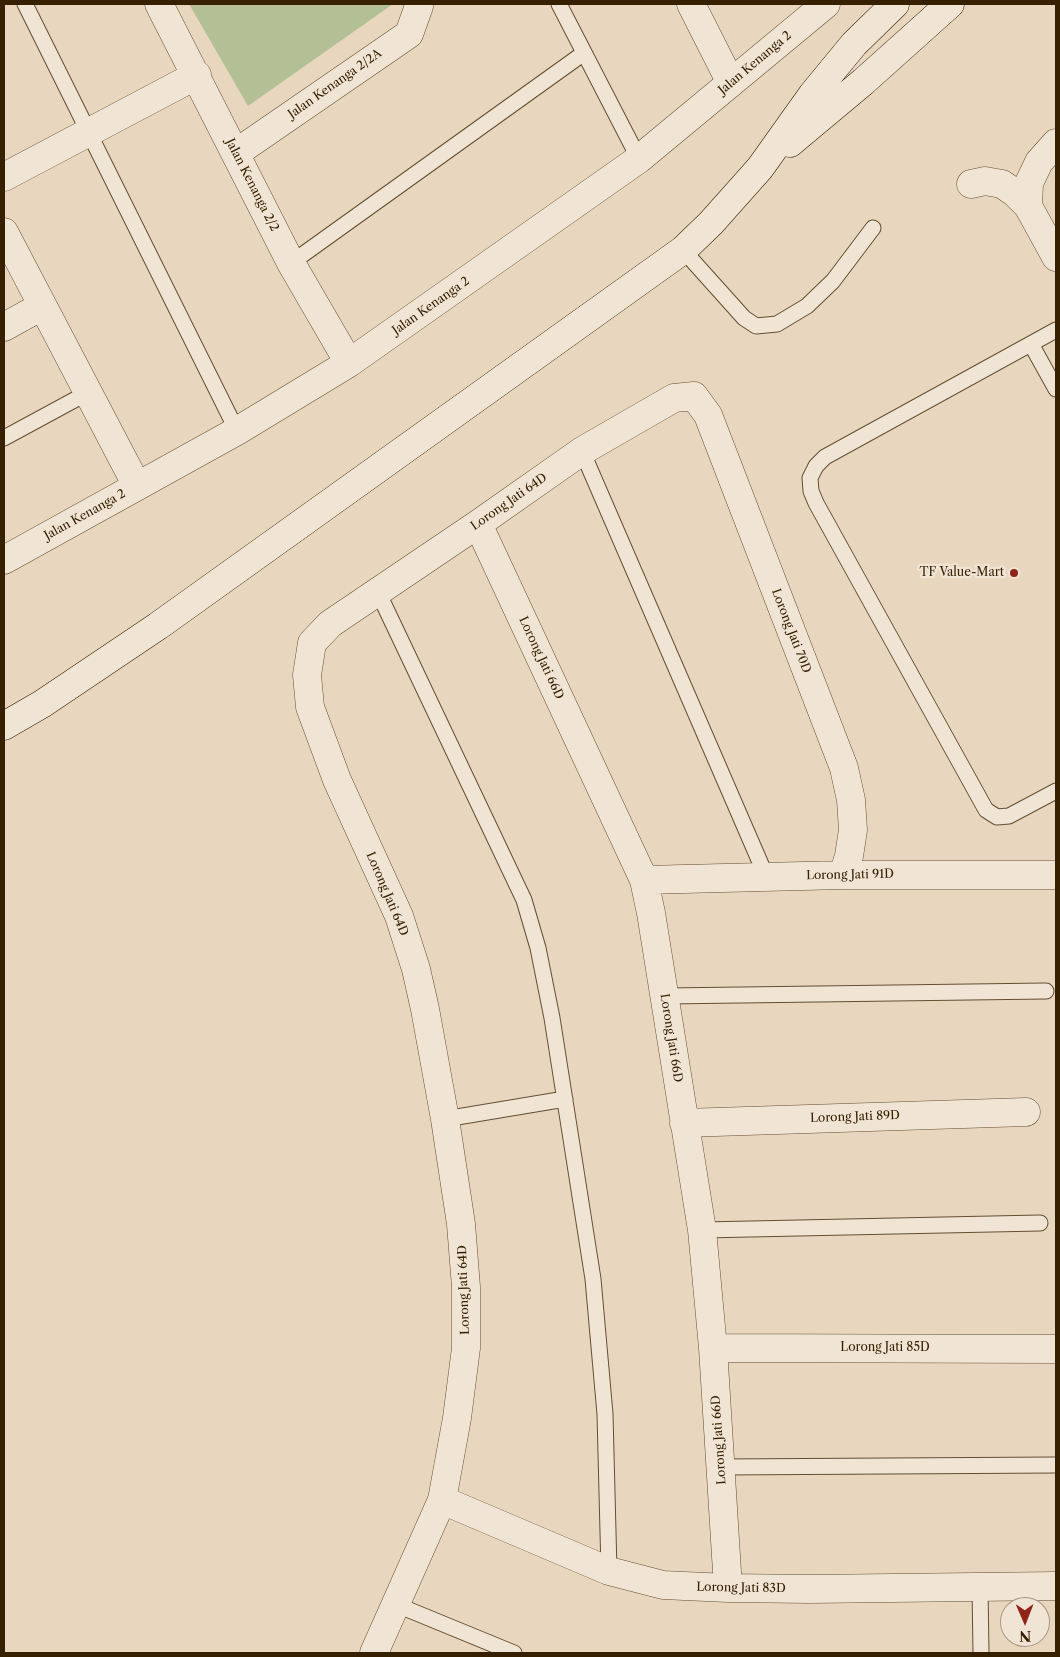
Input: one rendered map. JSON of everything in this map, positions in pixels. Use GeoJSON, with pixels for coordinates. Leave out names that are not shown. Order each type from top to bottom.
{"type":"FeatureCollection","features":[{"type":"Feature","properties":{"kind":"street","name":"Jalan Kenanga 2/2"},"geometry":{"type":"LineString","coordinates":[[159,4],[197,75],[291,263],[349,364]]}},
{"type":"Feature","properties":{"kind":"street","name":"Jalan Kenanga 2/2A"},"geometry":{"type":"LineString","coordinates":[[236,153],[409,34],[419,6],[418,4]]}},
{"type":"Feature","properties":{"kind":"street"},"geometry":{"type":"LineString","coordinates":[[691,4],[731,83]]}},
{"type":"Feature","properties":{"kind":"street","name":"Jalan Kenanga 2"},"geometry":{"type":"LineString","coordinates":[[4,560],[237,431],[349,364],[639,159],[826,4]]}},
{"type":"Feature","properties":{"kind":"street"},"geometry":{"type":"LineString","coordinates":[[4,726],[42,704],[158,626],[683,250],[711,223],[760,168],[812,95],[854,44],[895,4]]}},
{"type":"Feature","properties":{"kind":"street"},"geometry":{"type":"LineString","coordinates":[[760,168],[863,82],[950,4]]}},
{"type":"Feature","properties":{"kind":"street"},"geometry":{"type":"LineString","coordinates":[[4,178],[197,75]]}},
{"type":"Feature","properties":{"kind":"street"},"geometry":{"type":"LineString","coordinates":[[1028,206],[1029,183],[1039,162],[1056,143]]}},
{"type":"Feature","properties":{"kind":"street"},"geometry":{"type":"LineString","coordinates":[[971,184],[985,181],[1002,184],[1015,193],[1028,206],[1056,257]]}},
{"type":"Feature","properties":{"kind":"street"},"geometry":{"type":"LineString","coordinates":[[4,232],[137,486]]}},
{"type":"Feature","properties":{"kind":"street"},"geometry":{"type":"LineString","coordinates":[[4,327],[42,306]]}},
{"type":"Feature","properties":{"kind":"street","name":"Lorong Jati 64D"},"geometry":{"type":"LineString","coordinates":[[374,1653],[397,1605],[442,1500],[457,1418],[466,1348],[466,1287],[461,1224],[445,1119],[416,970],[399,916],[337,780],[310,707],[307,675],[312,643],[330,624],[582,451],[674,398],[694,396]]}},
{"type":"Feature","properties":{"kind":"street","name":"Lorong Jati 70D"},"geometry":{"type":"LineString","coordinates":[[694,396],[708,415],[844,768],[851,800],[853,830],[849,856],[842,875]]}},
{"type":"Feature","properties":{"kind":"street","name":"Lorong Jati 66D"},"geometry":{"type":"LineString","coordinates":[[478,524],[644,880],[665,996],[702,1230],[722,1467],[728,1588]]}},
{"type":"Feature","properties":{"kind":"street","name":"Lorong Jati 91D"},"geometry":{"type":"LineString","coordinates":[[644,880],[842,875],[1056,875]]}},
{"type":"Feature","properties":{"kind":"street","name":"Lorong Jati 89D"},"geometry":{"type":"LineString","coordinates":[[684,1123],[1026,1112]]}},
{"type":"Feature","properties":{"kind":"street","name":"Lorong Jati 85D"},"geometry":{"type":"LineString","coordinates":[[713,1348],[1056,1348]]}},
{"type":"Feature","properties":{"kind":"street","name":"Lorong Jati 83D"},"geometry":{"type":"LineString","coordinates":[[442,1500],[609,1571],[663,1585],[810,1589],[1056,1586]]}},
{"type":"Feature","properties":{"kind":"lane"},"geometry":{"type":"LineString","coordinates":[[25,4],[237,431]]}},
{"type":"Feature","properties":{"kind":"lane"},"geometry":{"type":"LineString","coordinates":[[559,4],[639,159]]}},
{"type":"Feature","properties":{"kind":"lane"},"geometry":{"type":"LineString","coordinates":[[291,263],[584,53]]}},
{"type":"Feature","properties":{"kind":"lane"},"geometry":{"type":"LineString","coordinates":[[683,250],[744,318],[756,326],[777,324],[807,306],[833,281],[873,228]]}},
{"type":"Feature","properties":{"kind":"lane"},"geometry":{"type":"LineString","coordinates":[[1056,330],[825,456],[816,466],[810,478],[811,491],[816,503],[986,810],[996,817],[1009,816],[1056,790]]}},
{"type":"Feature","properties":{"kind":"lane"},"geometry":{"type":"LineString","coordinates":[[1031,344],[1056,388]]}},
{"type":"Feature","properties":{"kind":"lane"},"geometry":{"type":"LineString","coordinates":[[4,438],[89,392]]}},
{"type":"Feature","properties":{"kind":"lane"},"geometry":{"type":"LineString","coordinates":[[582,451],[766,876]]}},
{"type":"Feature","properties":{"kind":"lane"},"geometry":{"type":"LineString","coordinates":[[378,592],[524,900],[538,948],[552,1018],[593,1279],[605,1414],[609,1571]]}},
{"type":"Feature","properties":{"kind":"lane"},"geometry":{"type":"LineString","coordinates":[[665,996],[1046,991]]}},
{"type":"Feature","properties":{"kind":"lane"},"geometry":{"type":"LineString","coordinates":[[445,1119],[565,1099]]}},
{"type":"Feature","properties":{"kind":"lane"},"geometry":{"type":"LineString","coordinates":[[702,1230],[1040,1223]]}},
{"type":"Feature","properties":{"kind":"lane"},"geometry":{"type":"LineString","coordinates":[[722,1467],[1056,1465]]}},
{"type":"Feature","properties":{"kind":"lane"},"geometry":{"type":"LineString","coordinates":[[980,1587],[981,1653]]}},
{"type":"Feature","properties":{"kind":"lane"},"geometry":{"type":"LineString","coordinates":[[397,1605],[514,1653]]}},
{"type":"Feature","properties":{"kind":"green space"},"geometry":{"type":"Polygon","coordinates":[[[189,4],[393,4],[248,106],[189,4]]]}},
{"type":"Feature","properties":{"kind":"place","name":"TF Value-Mart"},"geometry":{"type":"Point","coordinates":[1014,573]}}]}
